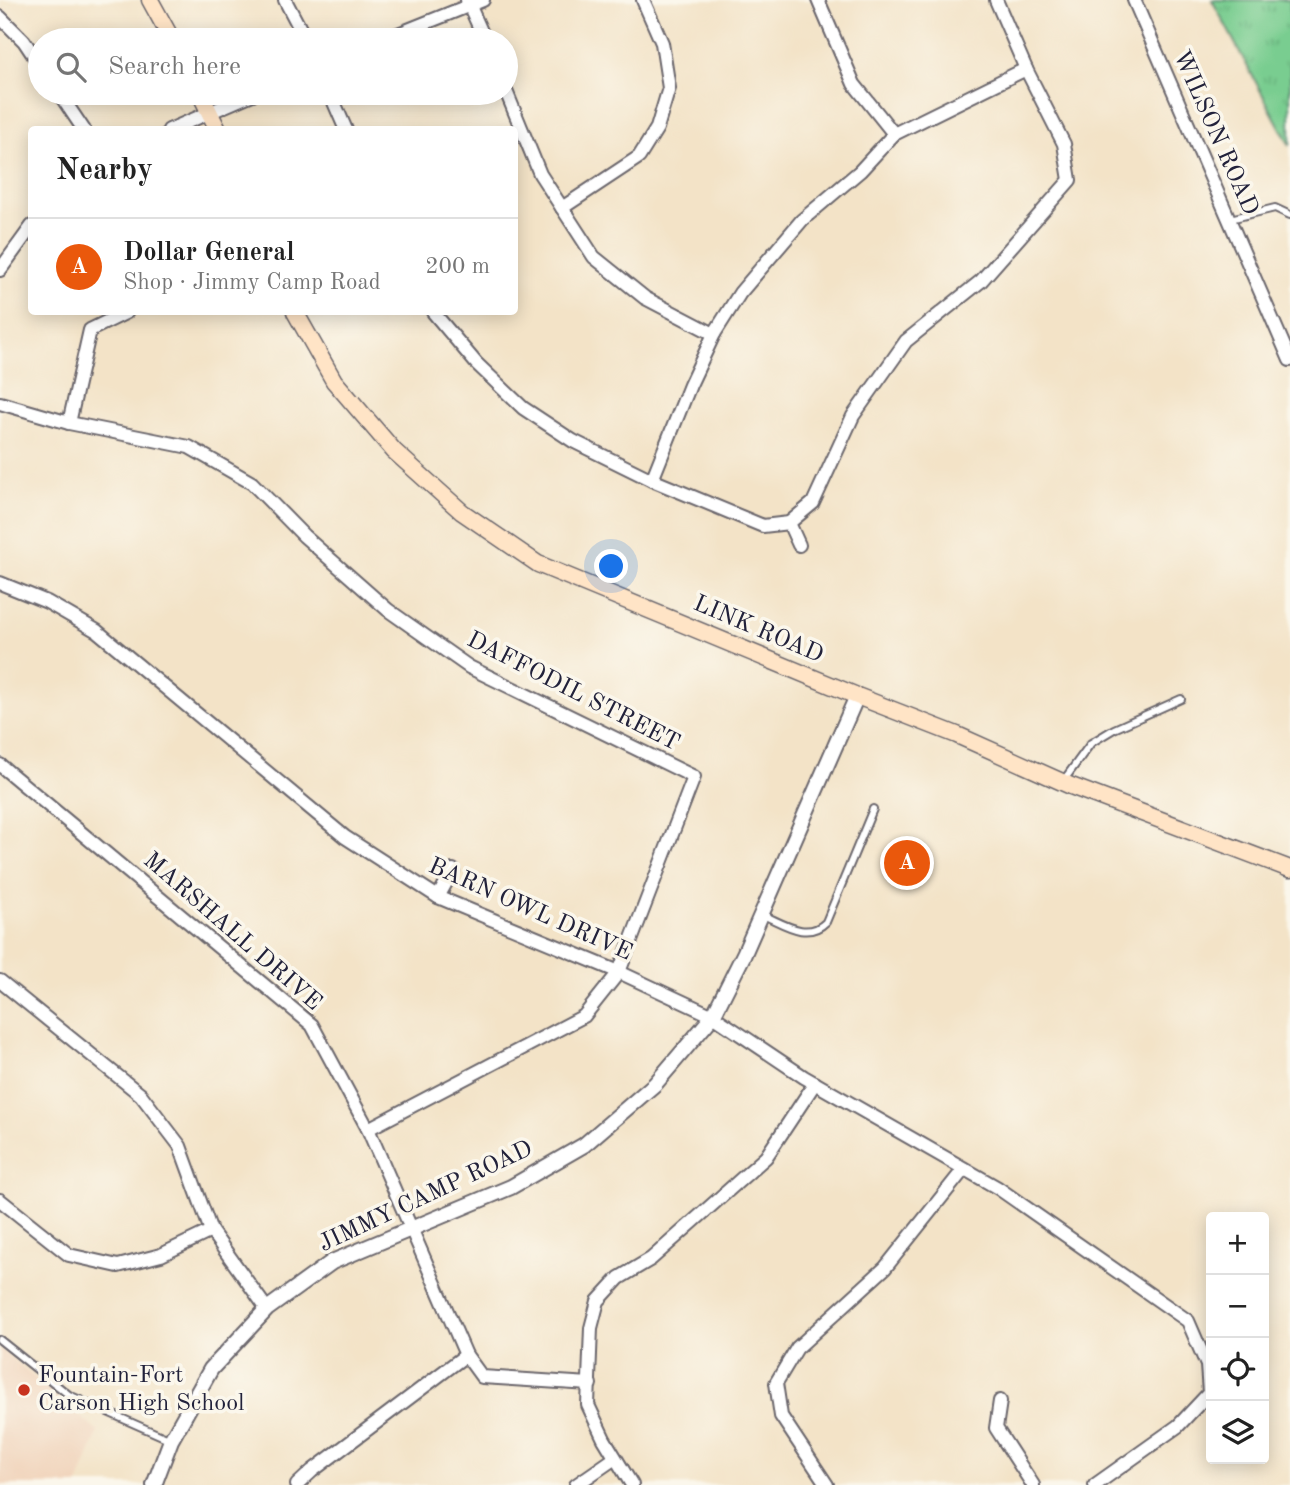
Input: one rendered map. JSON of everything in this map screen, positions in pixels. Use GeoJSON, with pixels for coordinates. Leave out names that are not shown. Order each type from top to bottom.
{"type":"FeatureCollection","features":[{"type":"Feature","properties":{"kind":"main road"},"geometry":{"type":"LineString","coordinates":[[150,0],[165,28]]}},
{"type":"Feature","properties":{"kind":"main road"},"geometry":{"type":"LineString","coordinates":[[207,105],[216,126]]}},
{"type":"Feature","properties":{"kind":"main road","name":"LINK ROAD"},"geometry":{"type":"LineString","coordinates":[[297,315],[334,381],[394,452],[462,512],[538,564],[957,735],[1063,782],[1290,869]]}},
{"type":"Feature","properties":{"kind":"street"},"geometry":{"type":"LineString","coordinates":[[285,0],[300,28]]}},
{"type":"Feature","properties":{"kind":"street"},"geometry":{"type":"LineString","coordinates":[[411,28],[469,3],[483,0]]}},
{"type":"Feature","properties":{"kind":"street"},"geometry":{"type":"LineString","coordinates":[[562,208],[639,157],[657,128],[669,88],[662,43],[643,0]]}},
{"type":"Feature","properties":{"kind":"street"},"geometry":{"type":"LineString","coordinates":[[818,0],[854,84],[894,134]]}},
{"type":"Feature","properties":{"kind":"street"},"geometry":{"type":"LineString","coordinates":[[436,315],[476,363],[523,408],[573,441],[652,480],[763,526],[789,523],[814,503],[853,416],[906,341],[981,281],[1070,180],[1063,145],[996,0]]}},
{"type":"Feature","properties":{"kind":"street","name":"WILSON ROAD"},"geometry":{"type":"LineString","coordinates":[[1134,0],[1290,360]]}},
{"type":"Feature","properties":{"kind":"street"},"geometry":{"type":"LineString","coordinates":[[469,3],[480,28]]}},
{"type":"Feature","properties":{"kind":"street"},"geometry":{"type":"LineString","coordinates":[[0,17],[28,47]]}},
{"type":"Feature","properties":{"kind":"street"},"geometry":{"type":"LineString","coordinates":[[652,480],[690,385],[714,334],[740,293],[802,220],[860,171],[894,134],[1026,69]]}},
{"type":"Feature","properties":{"kind":"street"},"geometry":{"type":"LineString","coordinates":[[67,105],[81,126]]}},
{"type":"Feature","properties":{"kind":"street"},"geometry":{"type":"LineString","coordinates":[[178,126],[227,105]]}},
{"type":"Feature","properties":{"kind":"street"},"geometry":{"type":"LineString","coordinates":[[335,105],[344,126]]}},
{"type":"Feature","properties":{"kind":"street"},"geometry":{"type":"LineString","coordinates":[[512,105],[540,174],[594,257],[645,298],[714,334]]}},
{"type":"Feature","properties":{"kind":"street"},"geometry":{"type":"LineString","coordinates":[[0,270],[28,232]]}},
{"type":"Feature","properties":{"kind":"street"},"geometry":{"type":"LineString","coordinates":[[69,423],[90,330],[121,315]]}},
{"type":"Feature","properties":{"kind":"street","name":"DAFFODIL STREET"},"geometry":{"type":"LineString","coordinates":[[0,403],[69,423],[189,447],[252,483],[304,536],[388,610],[469,667],[694,777],[619,972],[584,1016],[368,1129]]}},
{"type":"Feature","properties":{"kind":"street"},"geometry":{"type":"LineString","coordinates":[[789,523],[799,545]]}},
{"type":"Feature","properties":{"kind":"street","name":"BARN OWL DRIVE"},"geometry":{"type":"LineString","coordinates":[[0,583],[47,602],[97,632],[345,837],[438,897],[619,972],[713,1016],[815,1083],[998,1188],[1188,1321],[1206,1359]]}},
{"type":"Feature","properties":{"kind":"street","name":"JIMMY CAMP ROAD"},"geometry":{"type":"LineString","coordinates":[[154,1485],[170,1440],[211,1369],[267,1310],[332,1262],[511,1187],[584,1145],[655,1084],[713,1016],[857,696]]}},
{"type":"Feature","properties":{"kind":"street","name":"MARSHALL DRIVE"},"geometry":{"type":"LineString","coordinates":[[0,765],[312,1025],[368,1129],[466,1355],[482,1377],[590,1384]]}},
{"type":"Feature","properties":{"kind":"street"},"geometry":{"type":"LineString","coordinates":[[438,897],[453,870]]}},
{"type":"Feature","properties":{"kind":"street"},"geometry":{"type":"LineString","coordinates":[[0,981],[141,1095],[180,1146],[211,1231],[267,1310]]}},
{"type":"Feature","properties":{"kind":"street"},"geometry":{"type":"LineString","coordinates":[[632,1485],[588,1405],[591,1328],[598,1301],[619,1278],[651,1259],[766,1157],[815,1083]]}},
{"type":"Feature","properties":{"kind":"street"},"geometry":{"type":"LineString","coordinates":[[827,1485],[781,1416],[776,1383],[796,1348],[885,1268],[964,1169]]}},
{"type":"Feature","properties":{"kind":"street"},"geometry":{"type":"LineString","coordinates":[[0,1200],[69,1255],[118,1266],[161,1255],[211,1231]]}},
{"type":"Feature","properties":{"kind":"street"},"geometry":{"type":"LineString","coordinates":[[297,1485],[466,1355]]}},
{"type":"Feature","properties":{"kind":"street","name":"BARN OWL DRIVE"},"geometry":{"type":"LineString","coordinates":[[1095,1485],[1178,1426],[1206,1397]]}},
{"type":"Feature","properties":{"kind":"street"},"geometry":{"type":"LineString","coordinates":[[1000,1401],[996,1428],[1033,1485]]}},
{"type":"Feature","properties":{"kind":"street"},"geometry":{"type":"LineString","coordinates":[[576,1485],[615,1458]]}},
{"type":"Feature","properties":{"kind":"lane"},"geometry":{"type":"LineString","coordinates":[[1230,219],[1275,208],[1290,215]]}},
{"type":"Feature","properties":{"kind":"lane"},"geometry":{"type":"LineString","coordinates":[[1063,782],[1091,743],[1114,729],[1181,699]]}},
{"type":"Feature","properties":{"kind":"lane"},"geometry":{"type":"LineString","coordinates":[[761,914],[803,932],[813,932],[820,928],[826,922],[873,809]]}},
{"type":"Feature","properties":{"kind":"lane"},"geometry":{"type":"LineString","coordinates":[[0,1340],[69,1395],[170,1440]]}},
{"type":"Feature","properties":{"kind":"shaded area","name":"Fountain-Fort Carson High School"},"geometry":{"type":"Polygon","coordinates":[[[0,1348],[98,1432],[78,1485],[0,1485],[0,1348]]]}},
{"type":"Feature","properties":{"kind":"green space"},"geometry":{"type":"Polygon","coordinates":[[[1212,0],[1290,0],[1290,146],[1212,0]]]}},
{"type":"Feature","properties":{"kind":"place","name":"Dollar General"},"geometry":{"type":"Point","coordinates":[907,863]}},
{"type":"Feature","properties":{"kind":"place","name":"Fountain-Fort Carson High School"},"geometry":{"type":"Point","coordinates":[24,1390]}}]}
